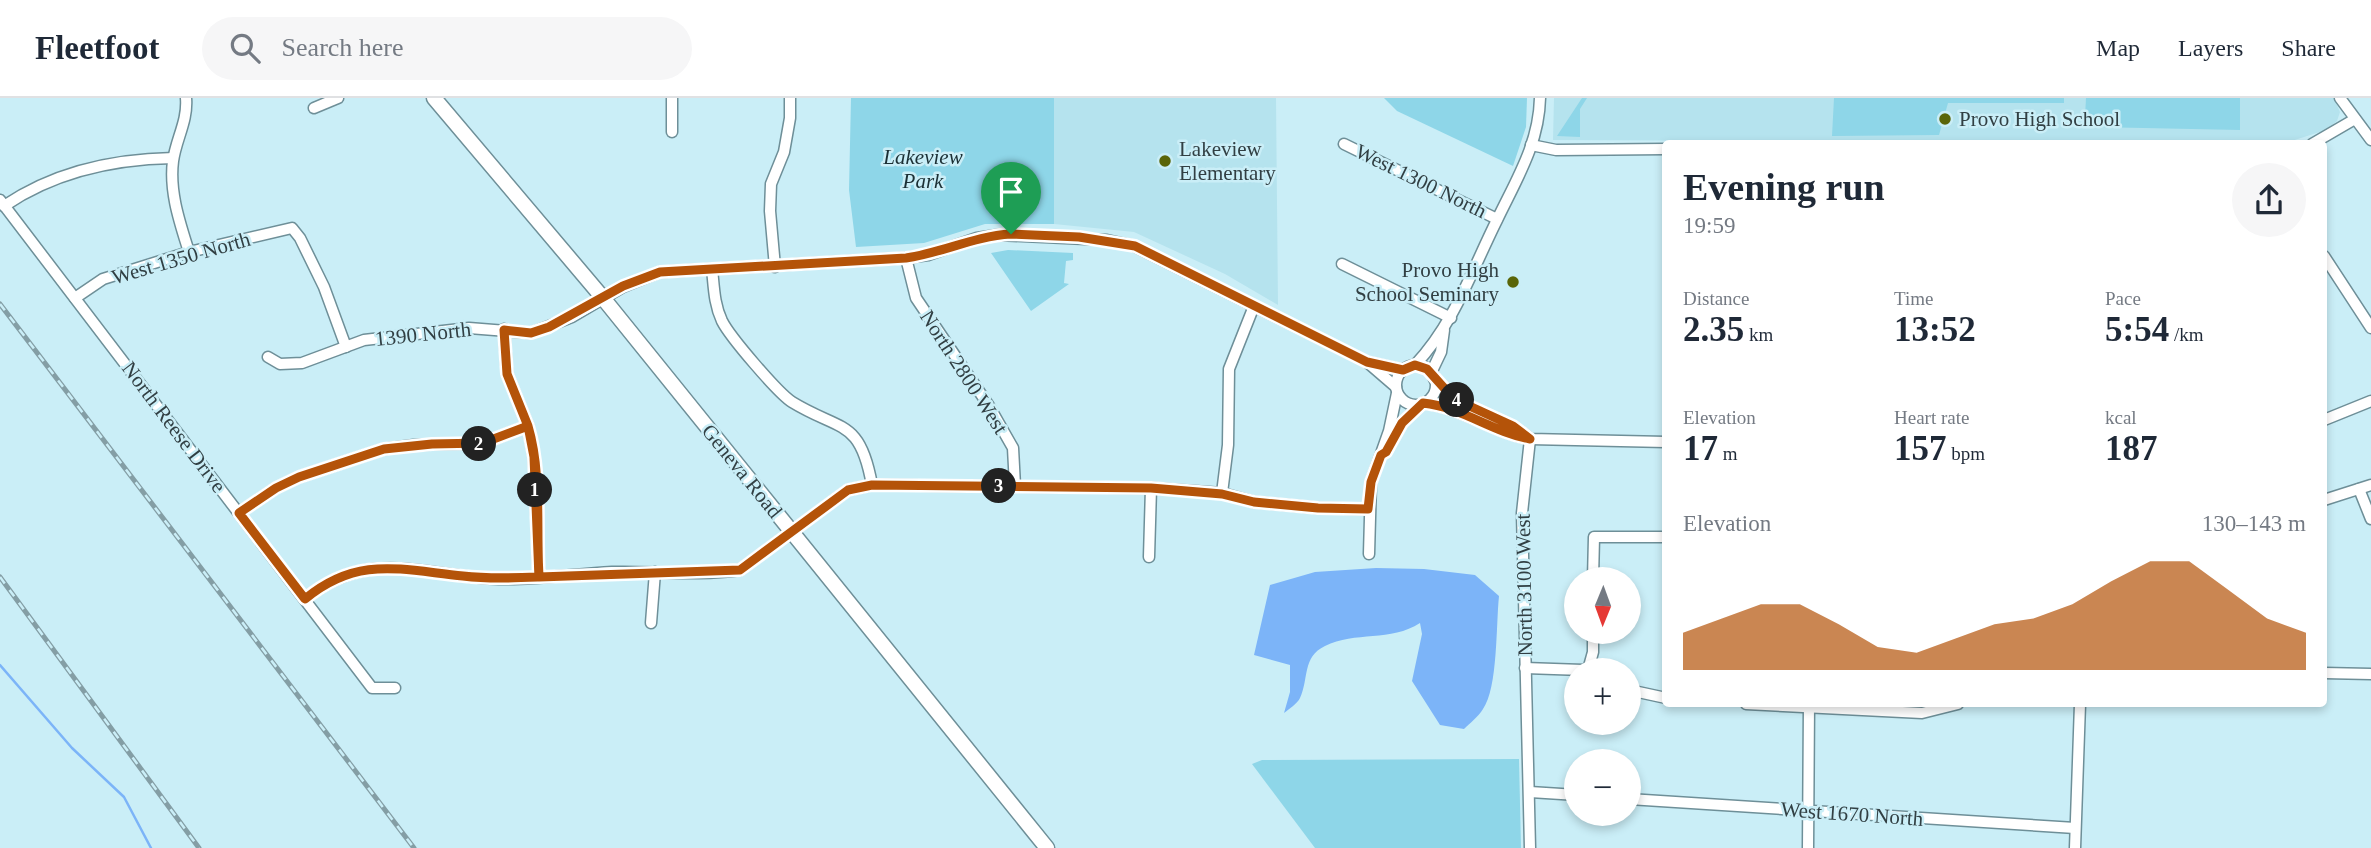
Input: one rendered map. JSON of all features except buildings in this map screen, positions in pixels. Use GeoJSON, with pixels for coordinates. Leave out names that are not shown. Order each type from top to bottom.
{"type":"FeatureCollection","features":[{"type":"Feature","properties":{"kind":"main road","name":"Geneva Road"},"geometry":{"type":"LineString","coordinates":[[434,98],[603,298],[1047,848]]}},
{"type":"Feature","properties":{"kind":"street"},"geometry":{"type":"LineString","coordinates":[[186,98],[187,115],[173,158],[171,181],[189,252]]}},
{"type":"Feature","properties":{"kind":"street"},"geometry":{"type":"LineString","coordinates":[[314,108],[338,98]]}},
{"type":"Feature","properties":{"kind":"street"},"geometry":{"type":"LineString","coordinates":[[672,98],[672,132]]}},
{"type":"Feature","properties":{"kind":"street"},"geometry":{"type":"LineString","coordinates":[[775,267],[769,211],[771,184],[784,152],[790,118],[790,98]]}},
{"type":"Feature","properties":{"kind":"street"},"geometry":{"type":"LineString","coordinates":[[1367,362],[1403,370],[1415,365],[1444,330],[1522,171],[1531,145],[1540,98]]}},
{"type":"Feature","properties":{"kind":"street"},"geometry":{"type":"LineString","coordinates":[[2340,98],[2371,140]]}},
{"type":"Feature","properties":{"kind":"street"},"geometry":{"type":"LineString","coordinates":[[2319,140],[2355,119]]}},
{"type":"Feature","properties":{"kind":"street","name":"West 1300 North"},"geometry":{"type":"LineString","coordinates":[[1344,144],[1497,219]]}},
{"type":"Feature","properties":{"kind":"street"},"geometry":{"type":"LineString","coordinates":[[1531,145],[1556,149],[1662,149]]}},
{"type":"Feature","properties":{"kind":"street"},"geometry":{"type":"LineString","coordinates":[[2,203],[66,176],[124,160],[173,158]]}},
{"type":"Feature","properties":{"kind":"street","name":"North Reese Drive"},"geometry":{"type":"LineString","coordinates":[[2,203],[372,688],[395,688]]}},
{"type":"Feature","properties":{"kind":"street","name":"West 1350 North"},"geometry":{"type":"LineString","coordinates":[[75,298],[103,279],[189,252],[292,228],[300,238],[324,287],[346,347]]}},
{"type":"Feature","properties":{"kind":"street","name":"1390 North"},"geometry":{"type":"LineString","coordinates":[[268,357],[280,364],[302,363],[364,340],[469,328],[531,333],[572,317],[603,298],[660,272],[906,258],[928,255],[977,238],[997,235],[1108,240],[1135,246],[1367,362]]}},
{"type":"Feature","properties":{"kind":"street","name":"North 2800 West"},"geometry":{"type":"LineString","coordinates":[[906,258],[916,298],[989,407],[1013,448],[1015,486]]}},
{"type":"Feature","properties":{"kind":"street"},"geometry":{"type":"LineString","coordinates":[[2327,262],[2371,328]]}},
{"type":"Feature","properties":{"kind":"street"},"geometry":{"type":"LineString","coordinates":[[1342,264],[1451,318]]}},
{"type":"Feature","properties":{"kind":"street"},"geometry":{"type":"LineString","coordinates":[[712,269],[716,304],[723,323],[791,401],[845,429],[860,443],[872,485]]}},
{"type":"Feature","properties":{"kind":"street"},"geometry":{"type":"LineString","coordinates":[[1222,494],[1228,445],[1229,369],[1254,306]]}},
{"type":"Feature","properties":{"kind":"street"},"geometry":{"type":"LineString","coordinates":[[504,330],[507,374],[528,426],[534,457],[539,577]]}},
{"type":"Feature","properties":{"kind":"street"},"geometry":{"type":"LineString","coordinates":[[1381,455],[1386,452],[1402,423],[1434,392],[1433,376],[1441,352],[1444,330]]}},
{"type":"Feature","properties":{"kind":"street"},"geometry":{"type":"LineString","coordinates":[[1367,362],[1406,403],[1450,407],[1510,435],[1530,439],[1662,442]]}},
{"type":"Feature","properties":{"kind":"street"},"geometry":{"type":"LineString","coordinates":[[1415,365],[1433,376],[1454,399],[1513,426],[1530,439]]}},
{"type":"Feature","properties":{"kind":"street"},"geometry":{"type":"LineString","coordinates":[[1369,554],[1368,509],[1371,482],[1381,455],[1403,370]]}},
{"type":"Feature","properties":{"kind":"street"},"geometry":{"type":"LineString","coordinates":[[2327,419],[2371,401]]}},
{"type":"Feature","properties":{"kind":"street"},"geometry":{"type":"LineString","coordinates":[[239,513],[287,482],[375,452],[414,445],[483,443],[528,426]]}},
{"type":"Feature","properties":{"kind":"street","name":"North 3100 West"},"geometry":{"type":"LineString","coordinates":[[1530,439],[1522,513],[1526,731],[1530,749],[1530,848]]}},
{"type":"Feature","properties":{"kind":"street"},"geometry":{"type":"LineString","coordinates":[[305,599],[326,582],[347,573],[382,567],[501,579],[740,570],[848,490],[872,485],[1151,488],[1222,494],[1254,502],[1292,506],[1368,509]]}},
{"type":"Feature","properties":{"kind":"street"},"geometry":{"type":"LineString","coordinates":[[2327,499],[2371,485]]}},
{"type":"Feature","properties":{"kind":"street"},"geometry":{"type":"LineString","coordinates":[[1149,557],[1151,488]]}},
{"type":"Feature","properties":{"kind":"street"},"geometry":{"type":"LineString","coordinates":[[2359,489],[2371,519]]}},
{"type":"Feature","properties":{"kind":"street"},"geometry":{"type":"LineString","coordinates":[[1593,567],[1594,537],[1662,537]]}},
{"type":"Feature","properties":{"kind":"street"},"geometry":{"type":"LineString","coordinates":[[651,623],[655,572]]}},
{"type":"Feature","properties":{"kind":"street"},"geometry":{"type":"LineString","coordinates":[[1525,668],[1564,669]]}},
{"type":"Feature","properties":{"kind":"street"},"geometry":{"type":"LineString","coordinates":[[2327,673],[2371,674]]}},
{"type":"Feature","properties":{"kind":"street"},"geometry":{"type":"LineString","coordinates":[[1641,693],[1662,697]]}},
{"type":"Feature","properties":{"kind":"street"},"geometry":{"type":"LineString","coordinates":[[1808,848],[1809,707]]}},
{"type":"Feature","properties":{"kind":"street"},"geometry":{"type":"LineString","coordinates":[[1866,707],[1922,708]]}},
{"type":"Feature","properties":{"kind":"street"},"geometry":{"type":"LineString","coordinates":[[2075,848],[2080,707]]}},
{"type":"Feature","properties":{"kind":"street"},"geometry":{"type":"LineString","coordinates":[[1530,792],[1564,794]]}},
{"type":"Feature","properties":{"kind":"street","name":"West 1670 North"},"geometry":{"type":"LineString","coordinates":[[1641,800],[2075,828]]}},
{"type":"Feature","properties":{"kind":"shaded area","name":"Lakeview Elementary"},"geometry":{"type":"Polygon","coordinates":[[[1054,98],[1276,98],[1278,305],[1225,274],[1134,232],[1054,224],[1054,98]]]}},
{"type":"Feature","properties":{"kind":"shaded area","name":"Provo High School"},"geometry":{"type":"Polygon","coordinates":[[[1554,98],[2334,98],[2340,112],[2337,121],[2326,130],[2294,140],[1553,140],[1554,98]]]}},
{"type":"Feature","properties":{"kind":"shaded area"},"geometry":{"type":"Polygon","coordinates":[[[1376,568],[1424,569],[1475,575],[1499,596],[1496,655],[1488,699],[1483,709],[1464,729],[1440,725],[1412,681],[1422,634],[1420,623],[1409,629],[1385,635],[1337,641],[1325,646],[1309,662],[1300,698],[1284,713],[1290,692],[1290,665],[1254,655],[1270,585],[1315,572],[1376,568]]]}},
{"type":"Feature","properties":{"kind":"green space","name":"Lakeview Park"},"geometry":{"type":"Polygon","coordinates":[[[851,98],[1054,98],[1054,224],[985,224],[924,243],[856,247],[849,190],[851,98]]]}},
{"type":"Feature","properties":{"kind":"green space"},"geometry":{"type":"Polygon","coordinates":[[[1384,98],[1527,98],[1526,127],[1513,166],[1397,111],[1384,98]]]}},
{"type":"Feature","properties":{"kind":"green space"},"geometry":{"type":"Polygon","coordinates":[[[1582,98],[1587,98],[1580,109],[1580,137],[1557,136],[1582,98]]]}},
{"type":"Feature","properties":{"kind":"green space"},"geometry":{"type":"Polygon","coordinates":[[[1834,98],[2064,98],[2064,103],[1948,103],[1939,135],[1832,136],[1834,98]]]}},
{"type":"Feature","properties":{"kind":"green space"},"geometry":{"type":"Polygon","coordinates":[[[2086,98],[2240,98],[2240,130],[2095,127],[2085,117],[2086,98]]]}},
{"type":"Feature","properties":{"kind":"green space"},"geometry":{"type":"Polygon","coordinates":[[[1008,250],[1073,253],[1073,260],[1066,261],[1064,283],[1069,284],[1031,311],[991,253],[1008,250]]]}},
{"type":"Feature","properties":{"kind":"green space"},"geometry":{"type":"Polygon","coordinates":[[[1519,759],[1521,848],[1315,848],[1252,764],[1262,760],[1519,759]]]}},
{"type":"Feature","properties":{"kind":"waterway"},"geometry":{"type":"LineString","coordinates":[[0,665],[72,748],[124,797],[151,848]]}},
{"type":"Feature","properties":{"kind":"railway"},"geometry":{"type":"LineString","coordinates":[[0,304],[414,848]]}},
{"type":"Feature","properties":{"kind":"railway"},"geometry":{"type":"LineString","coordinates":[[0,577],[199,848]]}},
{"type":"Feature","properties":{"kind":"place","name":"Provo High School"},"geometry":{"type":"Point","coordinates":[1945,119]}},
{"type":"Feature","properties":{"kind":"place","name":"Lakeview Elementary"},"geometry":{"type":"Point","coordinates":[1165,161]}},
{"type":"Feature","properties":{"kind":"place","name":"Provo High School Seminary"},"geometry":{"type":"Point","coordinates":[1513,282]}},
{"type":"Feature","properties":{"kind":"route"},"geometry":{"type":"LineString","coordinates":[[1011,234],[977,238],[928,255],[890,260],[660,272],[623,286],[572,317],[549,327],[531,333],[504,330],[507,374],[528,426],[530,435],[534,457],[539,577],[501,579],[382,567],[347,573],[326,582],[305,599],[239,513],[276,488],[299,477],[384,449],[414,445],[483,443],[528,426],[534,457],[536,523],[539,577],[614,572],[722,573],[740,570],[848,490],[872,485],[1151,488],[1222,494],[1254,502],[1368,509],[1371,482],[1381,455],[1386,452],[1402,423],[1423,403],[1450,407],[1510,435],[1530,439],[1513,426],[1454,399],[1431,373],[1421,366],[1408,366],[1403,370],[1367,362],[1135,246],[1079,237],[1011,234]]}}]}
